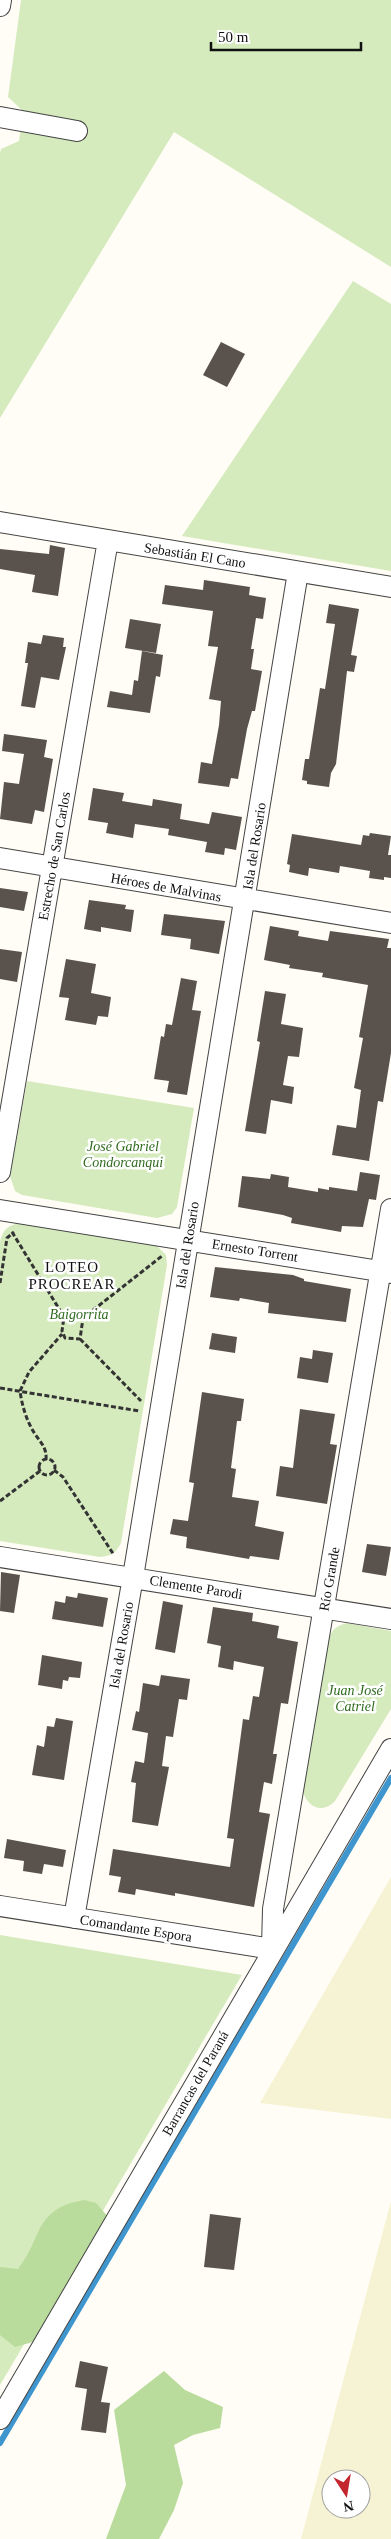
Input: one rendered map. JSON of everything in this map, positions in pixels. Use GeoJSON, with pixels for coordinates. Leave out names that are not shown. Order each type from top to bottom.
{"type":"FeatureCollection","features":[{"type":"Feature","properties":{"kind":"street"},"geometry":{"type":"LineString","coordinates":[[0,6],[1,0]]}},
{"type":"Feature","properties":{"kind":"street"},"geometry":{"type":"LineString","coordinates":[[0,117],[77,131]]}},
{"type":"Feature","properties":{"kind":"street","name":"Sebastián El Cano"},"geometry":{"type":"LineString","coordinates":[[0,522],[391,587]]}},
{"type":"Feature","properties":{"kind":"street","name":"Estrecho de San Carlos"},"geometry":{"type":"LineString","coordinates":[[0,1172],[108,540]]}},
{"type":"Feature","properties":{"kind":"street","name":"Isla del Rosario"},"geometry":{"type":"LineString","coordinates":[[74,1918],[133,1577],[298,572]]}},
{"type":"Feature","properties":{"kind":"street","name":"Héroes de Malvinas"},"geometry":{"type":"LineString","coordinates":[[0,858],[391,924]]}},
{"type":"Feature","properties":{"kind":"street","name":"Río Grande"},"geometry":{"type":"LineString","coordinates":[[272,1950],[273,1909],[324,1608],[386,1272],[391,1209]]}},
{"type":"Feature","properties":{"kind":"street","name":"Ernesto Torrent"},"geometry":{"type":"LineString","coordinates":[[0,1210],[386,1272]]}},
{"type":"Feature","properties":{"kind":"street","name":"Clemente Parodi"},"geometry":{"type":"LineString","coordinates":[[0,1557],[391,1619]]}},
{"type":"Feature","properties":{"kind":"street","name":"Barrancas del Paraná"},"geometry":{"type":"LineString","coordinates":[[0,2419],[391,1749]]}},
{"type":"Feature","properties":{"kind":"street","name":"Comandante Espora"},"geometry":{"type":"LineString","coordinates":[[0,1906],[272,1950]]}},
{"type":"Feature","properties":{"kind":"path"},"geometry":{"type":"LineString","coordinates":[[8,1228],[64,1317],[62,1334],[30,1372],[20,1391],[26,1416],[34,1434],[43,1444],[46,1460]]}},
{"type":"Feature","properties":{"kind":"path"},"geometry":{"type":"LineString","coordinates":[[0,1283],[7,1238],[18,1229]]}},
{"type":"Feature","properties":{"kind":"path"},"geometry":{"type":"LineString","coordinates":[[80,1339],[83,1318],[187,1239]]}},
{"type":"Feature","properties":{"kind":"path"},"geometry":{"type":"LineString","coordinates":[[158,1253],[162,1257],[163,1265]]}},
{"type":"Feature","properties":{"kind":"path"},"geometry":{"type":"LineString","coordinates":[[64,1317],[72,1315],[83,1318]]}},
{"type":"Feature","properties":{"kind":"path"},"geometry":{"type":"LineString","coordinates":[[62,1334],[65,1338],[80,1339],[141,1401]]}},
{"type":"Feature","properties":{"kind":"path"},"geometry":{"type":"LineString","coordinates":[[0,1388],[139,1411]]}},
{"type":"Feature","properties":{"kind":"path"},"geometry":{"type":"LineString","coordinates":[[138,1416],[142,1391]]}},
{"type":"Feature","properties":{"kind":"path"},"geometry":{"type":"LineString","coordinates":[[46,1460],[53,1463],[54,1470],[63,1477],[113,1554],[133,1577]]}},
{"type":"Feature","properties":{"kind":"path"},"geometry":{"type":"LineString","coordinates":[[40,1471],[40,1464],[46,1460]]}},
{"type":"Feature","properties":{"kind":"path"},"geometry":{"type":"LineString","coordinates":[[40,1471],[46,1475],[54,1470]]}},
{"type":"Feature","properties":{"kind":"path"},"geometry":{"type":"LineString","coordinates":[[0,1501],[40,1471]]}},
{"type":"Feature","properties":{"kind":"shaded area"},"geometry":{"type":"Polygon","coordinates":[[[391,1877],[391,2119],[260,2103],[391,1877]]]}},
{"type":"Feature","properties":{"kind":"shaded area"},"geometry":{"type":"Polygon","coordinates":[[[391,2201],[391,2539],[301,2539],[391,2201]]]}},
{"type":"Feature","properties":{"kind":"green space"},"geometry":{"type":"Polygon","coordinates":[[[21,0],[391,0],[391,267],[174,132],[0,418],[0,153],[1,149],[19,141],[23,111],[8,97],[21,0]]]}},
{"type":"Feature","properties":{"kind":"green space"},"geometry":{"type":"Polygon","coordinates":[[[353,281],[391,304],[391,571],[182,536],[353,281]]]}},
{"type":"Feature","properties":{"kind":"green space","name":"José Gabriel Condorcanqui"},"geometry":{"type":"Polygon","coordinates":[[[27,1081],[194,1108],[177,1207],[172,1214],[157,1218],[22,1195],[15,1191],[10,1176],[27,1081]]]}},
{"type":"Feature","properties":{"kind":"green space","name":"Baigorrita"},"geometry":{"type":"Polygon","coordinates":[[[21,1223],[157,1246],[166,1255],[167,1265],[121,1543],[115,1552],[107,1556],[100,1557],[0,1541],[0,1242],[7,1228],[21,1223]]]}},
{"type":"Feature","properties":{"kind":"green space","name":"Juan José Catriel"},"geometry":{"type":"Polygon","coordinates":[[[347,1623],[391,1631],[391,1709],[335,1801],[321,1808],[308,1802],[303,1791],[329,1638],[336,1628],[347,1623]]]}},
{"type":"Feature","properties":{"kind":"green space"},"geometry":{"type":"Polygon","coordinates":[[[0,1935],[242,1975],[0,2385],[0,1935]]]}},
{"type":"Feature","properties":{"kind":"green space"},"geometry":{"type":"Polygon","coordinates":[[[84,2200],[96,2203],[110,2219],[40,2340],[15,2347],[0,2335],[0,2267],[18,2269],[26,2258],[41,2226],[47,2218],[56,2210],[68,2204],[84,2200]]]}},
{"type":"Feature","properties":{"kind":"green space"},"geometry":{"type":"Polygon","coordinates":[[[164,2371],[185,2390],[223,2407],[220,2428],[193,2435],[174,2445],[183,2483],[174,2510],[159,2539],[106,2539],[126,2485],[114,2410],[164,2371]]]}},
{"type":"Feature","properties":{"kind":"building"},"geometry":{"type":"Polygon","coordinates":[[[221,342],[245,354],[227,387],[203,375],[221,342]]]}},
{"type":"Feature","properties":{"kind":"building"},"geometry":{"type":"Polygon","coordinates":[[[50,545],[65,548],[58,596],[32,592],[35,575],[0,569],[0,549],[49,554],[50,545]]]}},
{"type":"Feature","properties":{"kind":"building"},"geometry":{"type":"Polygon","coordinates":[[[204,580],[250,587],[249,595],[266,598],[263,619],[256,618],[251,649],[254,649],[251,669],[262,671],[255,711],[252,711],[247,729],[238,779],[231,778],[229,787],[198,783],[201,762],[212,764],[219,725],[221,701],[209,699],[218,647],[208,646],[213,611],[162,604],[165,585],[203,590],[204,580]]]}},
{"type":"Feature","properties":{"kind":"building"},"geometry":{"type":"Polygon","coordinates":[[[329,604],[359,609],[351,655],[357,656],[354,672],[347,671],[336,764],[331,773],[329,787],[307,784],[307,781],[302,780],[305,759],[309,759],[320,688],[325,689],[335,624],[326,623],[329,604]]]}},
{"type":"Feature","properties":{"kind":"building"},"geometry":{"type":"Polygon","coordinates":[[[130,619],[161,624],[156,653],[125,648],[130,619]]]}},
{"type":"Feature","properties":{"kind":"building"},"geometry":{"type":"Polygon","coordinates":[[[43,635],[64,638],[63,647],[66,647],[59,680],[41,677],[35,708],[21,706],[28,663],[25,663],[28,642],[41,644],[43,635]]]}},
{"type":"Feature","properties":{"kind":"building"},"geometry":{"type":"Polygon","coordinates":[[[142,651],[163,655],[160,677],[156,676],[150,713],[107,707],[110,691],[132,695],[134,680],[138,681],[142,651]]]}},
{"type":"Feature","properties":{"kind":"building"},"geometry":{"type":"Polygon","coordinates":[[[4,734],[47,740],[44,757],[53,759],[44,812],[35,810],[32,824],[0,819],[4,782],[19,784],[24,754],[2,751],[4,734]]]}},
{"type":"Feature","properties":{"kind":"building"},"geometry":{"type":"Polygon","coordinates":[[[93,788],[124,793],[122,801],[152,806],[153,799],[182,804],[180,819],[209,824],[212,812],[242,817],[236,850],[225,848],[224,855],[205,852],[207,842],[168,835],[169,829],[135,824],[133,838],[106,833],[108,823],[88,820],[93,788]]]}},
{"type":"Feature","properties":{"kind":"building"},"geometry":{"type":"Polygon","coordinates":[[[370,833],[391,836],[388,855],[391,855],[391,878],[384,877],[384,880],[369,878],[370,871],[340,866],[339,873],[309,868],[308,876],[289,872],[290,865],[287,864],[292,834],[361,845],[363,835],[369,836],[370,833]]]}},
{"type":"Feature","properties":{"kind":"building"},"geometry":{"type":"Polygon","coordinates":[[[0,888],[28,892],[24,911],[0,907],[0,888]]]}},
{"type":"Feature","properties":{"kind":"building"},"geometry":{"type":"Polygon","coordinates":[[[89,900],[126,905],[125,909],[134,910],[131,932],[101,927],[101,932],[84,929],[89,900]]]}},
{"type":"Feature","properties":{"kind":"building"},"geometry":{"type":"Polygon","coordinates":[[[164,914],[225,921],[219,954],[190,949],[191,939],[161,935],[164,914]]]}},
{"type":"Feature","properties":{"kind":"building"},"geometry":{"type":"Polygon","coordinates":[[[270,926],[299,931],[298,936],[328,941],[330,931],[389,939],[387,948],[391,948],[391,1053],[383,1102],[378,1101],[369,1161],[332,1155],[337,1125],[356,1128],[361,1090],[354,1088],[363,1038],[359,1037],[368,985],[322,977],[323,973],[289,968],[290,965],[264,960],[270,926]]]}},
{"type":"Feature","properties":{"kind":"building"},"geometry":{"type":"Polygon","coordinates":[[[0,949],[22,952],[17,982],[0,979],[0,949]]]}},
{"type":"Feature","properties":{"kind":"building"},"geometry":{"type":"Polygon","coordinates":[[[66,959],[96,964],[91,993],[111,997],[108,1017],[98,1016],[96,1025],[65,1020],[69,998],[59,997],[66,959]]]}},
{"type":"Feature","properties":{"kind":"building"},"geometry":{"type":"Polygon","coordinates":[[[181,978],[197,981],[192,1010],[201,1011],[187,1095],[167,1092],[169,1081],[154,1079],[161,1036],[164,1037],[166,1024],[172,1025],[181,978]]]}},
{"type":"Feature","properties":{"kind":"building"},"geometry":{"type":"Polygon","coordinates":[[[265,991],[286,994],[281,1024],[303,1028],[299,1057],[288,1056],[283,1085],[294,1087],[292,1104],[271,1100],[266,1134],[245,1131],[260,1042],[257,1041],[265,991]]]}},
{"type":"Feature","properties":{"kind":"building"},"geometry":{"type":"Polygon","coordinates":[[[360,1172],[380,1175],[376,1200],[369,1199],[363,1227],[342,1226],[341,1232],[291,1223],[292,1218],[283,1215],[238,1207],[242,1176],[270,1179],[271,1174],[289,1177],[288,1187],[318,1192],[318,1188],[329,1190],[329,1187],[357,1191],[360,1172]]]}},
{"type":"Feature","properties":{"kind":"building"},"geometry":{"type":"Polygon","coordinates":[[[215,1267],[293,1275],[304,1279],[304,1281],[351,1289],[346,1322],[268,1313],[269,1303],[240,1298],[239,1301],[210,1297],[215,1267]]]}},
{"type":"Feature","properties":{"kind":"building"},"geometry":{"type":"Polygon","coordinates":[[[212,1333],[237,1337],[235,1353],[209,1349],[212,1333]]]}},
{"type":"Feature","properties":{"kind":"building"},"geometry":{"type":"Polygon","coordinates":[[[313,1350],[333,1353],[328,1383],[297,1378],[300,1357],[312,1359],[313,1350]]]}},
{"type":"Feature","properties":{"kind":"building"},"geometry":{"type":"Polygon","coordinates":[[[202,1392],[244,1399],[241,1421],[237,1421],[231,1468],[236,1469],[232,1497],[259,1501],[255,1526],[284,1532],[279,1560],[250,1556],[249,1559],[186,1548],[187,1537],[170,1534],[173,1519],[188,1521],[194,1483],[189,1482],[202,1392]]]}},
{"type":"Feature","properties":{"kind":"building"},"geometry":{"type":"Polygon","coordinates":[[[300,1409],[335,1414],[330,1444],[337,1445],[327,1504],[276,1496],[280,1466],[293,1468],[300,1409]]]}},
{"type":"Feature","properties":{"kind":"building"},"geometry":{"type":"Polygon","coordinates":[[[367,1544],[391,1547],[386,1576],[362,1572],[367,1544]]]}},
{"type":"Feature","properties":{"kind":"building"},"geometry":{"type":"Polygon","coordinates":[[[1,1572],[20,1575],[14,1613],[0,1611],[1,1572]]]}},
{"type":"Feature","properties":{"kind":"building"},"geometry":{"type":"Polygon","coordinates":[[[78,1593],[108,1598],[103,1627],[52,1619],[55,1601],[65,1603],[66,1596],[77,1598],[78,1593]]]}},
{"type":"Feature","properties":{"kind":"building"},"geometry":{"type":"Polygon","coordinates":[[[163,1601],[183,1605],[175,1653],[155,1649],[163,1601]]]}},
{"type":"Feature","properties":{"kind":"building"},"geometry":{"type":"Polygon","coordinates":[[[213,1607],[253,1613],[252,1621],[279,1626],[277,1638],[298,1642],[288,1704],[281,1703],[273,1754],[277,1754],[272,1784],[264,1782],[259,1812],[270,1814],[254,1907],[175,1893],[175,1896],[136,1889],[135,1895],[118,1892],[121,1877],[109,1875],[113,1849],[230,1867],[234,1839],[227,1838],[243,1719],[249,1720],[253,1696],[259,1697],[264,1667],[234,1661],[233,1670],[218,1667],[221,1646],[207,1643],[213,1607]]]}},
{"type":"Feature","properties":{"kind":"building"},"geometry":{"type":"Polygon","coordinates":[[[42,1655],[82,1662],[80,1678],[69,1677],[68,1681],[63,1680],[62,1689],[38,1685],[42,1655]]]}},
{"type":"Feature","properties":{"kind":"building"},"geometry":{"type":"Polygon","coordinates":[[[161,1675],[190,1679],[187,1700],[179,1699],[173,1737],[166,1736],[162,1766],[169,1767],[158,1826],[132,1822],[136,1783],[131,1782],[135,1761],[144,1763],[148,1733],[132,1730],[136,1711],[139,1712],[143,1683],[159,1686],[161,1675]]]}},
{"type":"Feature","properties":{"kind":"building"},"geometry":{"type":"Polygon","coordinates":[[[56,1718],[73,1721],[64,1780],[32,1775],[37,1745],[44,1747],[47,1726],[54,1727],[56,1718]]]}},
{"type":"Feature","properties":{"kind":"building"},"geometry":{"type":"Polygon","coordinates":[[[7,1839],[66,1850],[63,1867],[44,1864],[42,1874],[23,1871],[24,1861],[4,1858],[7,1839]]]}},
{"type":"Feature","properties":{"kind":"building"},"geometry":{"type":"Polygon","coordinates":[[[210,2214],[241,2218],[234,2270],[204,2267],[210,2214]]]}},
{"type":"Feature","properties":{"kind":"building"},"geometry":{"type":"Polygon","coordinates":[[[80,2361],[108,2367],[101,2402],[110,2403],[106,2433],[81,2430],[87,2389],[75,2387],[80,2361]]]}},
{"type":"Feature","properties":{"kind":"waterway"},"geometry":{"type":"LineString","coordinates":[[0,2443],[391,1778]]}},
{"type":"Feature","properties":{"kind":"district","name":"LOTEO PROCREAR"},"geometry":{"type":"Point","coordinates":[72,1276]}}]}
